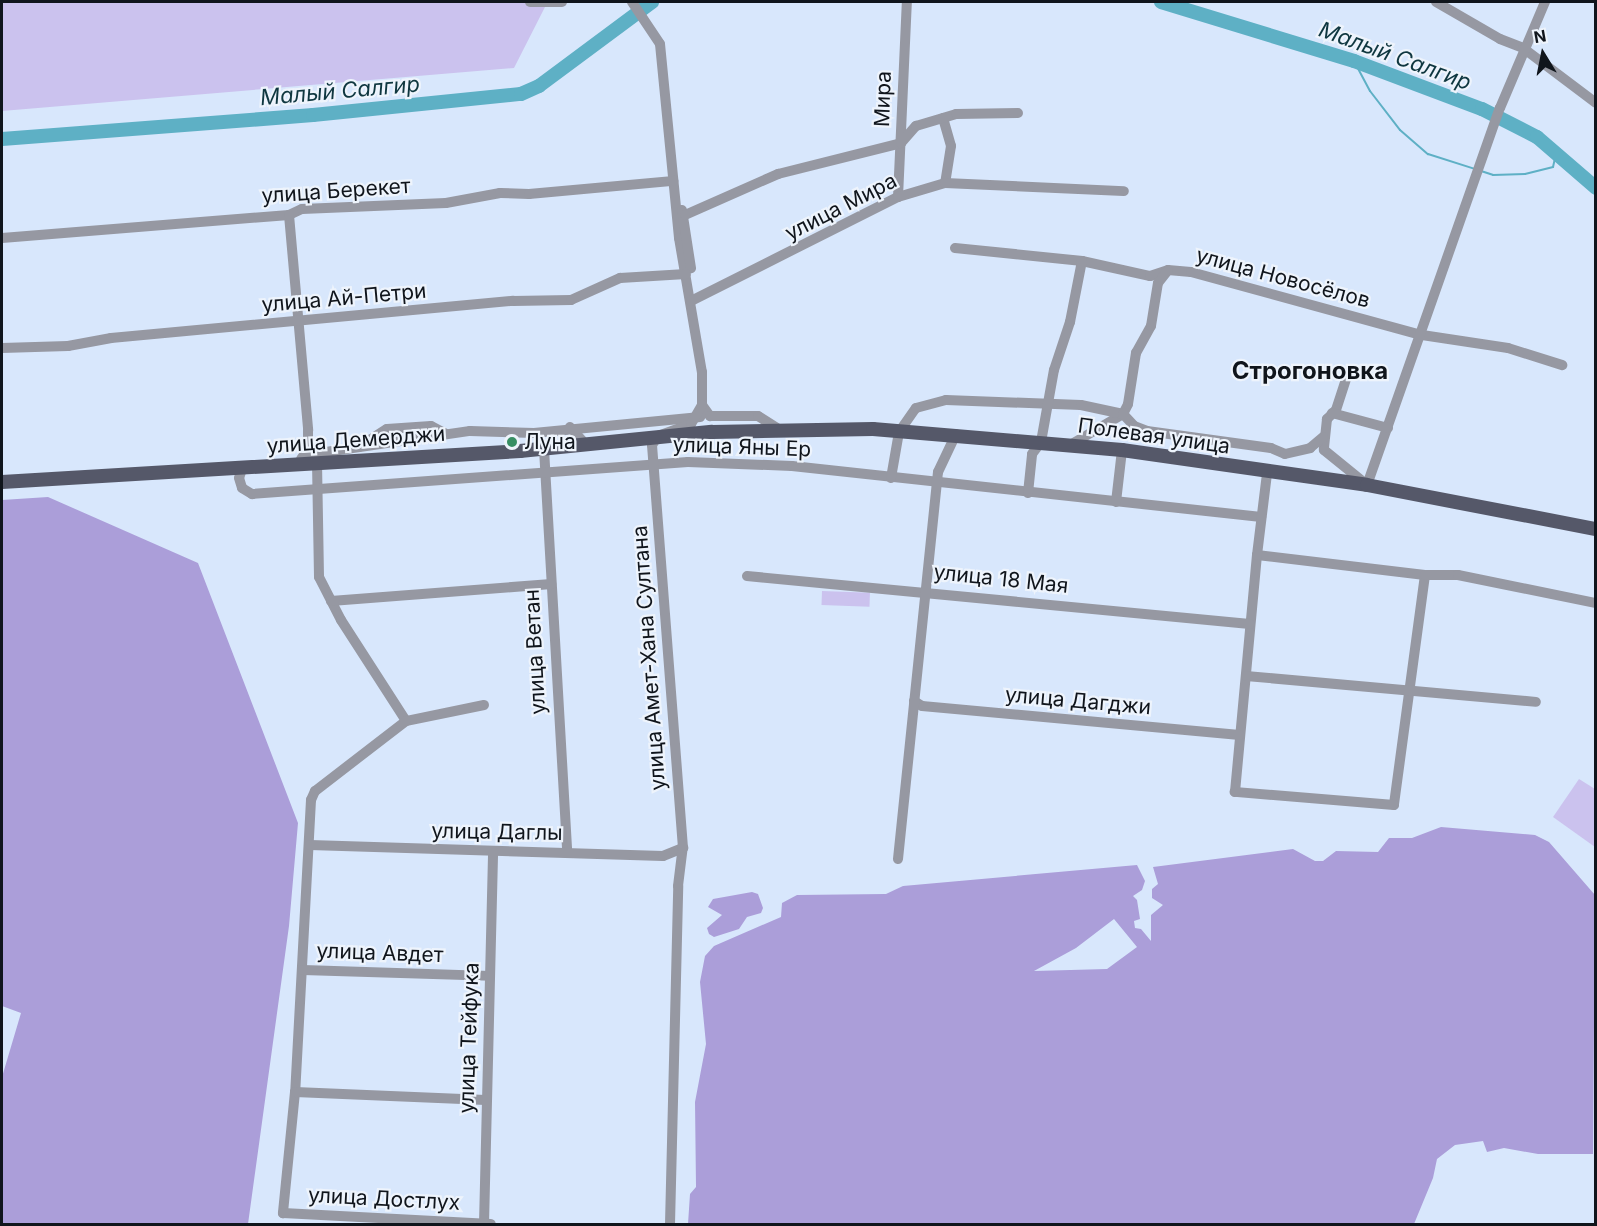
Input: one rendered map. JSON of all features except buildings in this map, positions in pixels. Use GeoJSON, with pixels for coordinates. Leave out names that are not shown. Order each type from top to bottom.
{"type":"FeatureCollection","features":[{"type":"Feature","properties":{"kind":"main road","name":"Полевая улица"},"geometry":{"type":"LineString","coordinates":[[712,432],[777,429],[956,434],[1122,450],[1267,474],[1367,485],[1591,527]]}},
{"type":"Feature","properties":{"kind":"main road","name":"улица Демерджи"},"geometry":{"type":"LineString","coordinates":[[2,482],[242,469],[306,460],[544,449],[712,432]]}},
{"type":"Feature","properties":{"kind":"street"},"geometry":{"type":"LineString","coordinates":[[530,2],[562,2]]}},
{"type":"Feature","properties":{"kind":"street","name":"Мира"},"geometry":{"type":"LineString","coordinates":[[898,197],[907,2]]}},
{"type":"Feature","properties":{"kind":"street"},"geometry":{"type":"LineString","coordinates":[[1437,2],[1500,39],[1523,48],[1596,103]]}},
{"type":"Feature","properties":{"kind":"street"},"geometry":{"type":"LineString","coordinates":[[1348,373],[1323,437],[1324,450],[1332,459],[1367,485],[1422,335],[1500,108],[1523,48],[1545,2]]}},
{"type":"Feature","properties":{"kind":"street"},"geometry":{"type":"LineString","coordinates":[[633,3],[660,44],[673,181],[692,301]]}},
{"type":"Feature","properties":{"kind":"street"},"geometry":{"type":"LineString","coordinates":[[685,215],[778,174],[901,143],[916,126],[956,114],[1018,113]]}},
{"type":"Feature","properties":{"kind":"street"},"geometry":{"type":"LineString","coordinates":[[943,118],[951,146],[945,183]]}},
{"type":"Feature","properties":{"kind":"street","name":"улица Берекет"},"geometry":{"type":"LineString","coordinates":[[2,238],[289,215],[302,209],[383,208],[446,203],[500,193],[528,194],[673,181]]}},
{"type":"Feature","properties":{"kind":"street","name":"улица Мира"},"geometry":{"type":"LineString","coordinates":[[692,301],[898,197],[945,183],[1124,191]]}},
{"type":"Feature","properties":{"kind":"street"},"geometry":{"type":"LineString","coordinates":[[655,438],[691,424],[702,405],[685,215],[676,201]]}},
{"type":"Feature","properties":{"kind":"street"},"geometry":{"type":"LineString","coordinates":[[289,215],[308,430],[306,460],[317,488],[319,577],[331,601],[406,721]]}},
{"type":"Feature","properties":{"kind":"street"},"geometry":{"type":"LineString","coordinates":[[955,248],[1082,261],[1154,279],[1158,300],[1136,353],[1128,404],[1123,414],[1070,445]]}},
{"type":"Feature","properties":{"kind":"street"},"geometry":{"type":"LineString","coordinates":[[1028,493],[1032,454],[1041,442],[1054,370],[1070,322],[1082,261]]}},
{"type":"Feature","properties":{"kind":"street","name":"улица Новосёлов"},"geometry":{"type":"LineString","coordinates":[[1154,279],[1168,270],[1191,272],[1422,335],[1508,348],[1562,365]]}},
{"type":"Feature","properties":{"kind":"street","name":"улица Ай-Петри"},"geometry":{"type":"LineString","coordinates":[[2,348],[68,346],[111,338],[571,300],[620,278],[686,274]]}},
{"type":"Feature","properties":{"kind":"street"},"geometry":{"type":"LineString","coordinates":[[891,478],[899,432],[915,408],[946,400],[1081,405],[1123,414],[1134,426],[1147,431],[1293,454],[1323,437]]}},
{"type":"Feature","properties":{"kind":"street"},"geometry":{"type":"LineString","coordinates":[[702,405],[710,416]]}},
{"type":"Feature","properties":{"kind":"street"},"geometry":{"type":"LineString","coordinates":[[1332,413],[1388,428]]}},
{"type":"Feature","properties":{"kind":"street"},"geometry":{"type":"LineString","coordinates":[[306,460],[359,447],[422,441],[446,434],[534,433],[570,427],[710,416],[758,416],[777,429]]}},
{"type":"Feature","properties":{"kind":"street"},"geometry":{"type":"LineString","coordinates":[[359,447],[387,429],[431,426],[446,434]]}},
{"type":"Feature","properties":{"kind":"street"},"geometry":{"type":"LineString","coordinates":[[570,427],[586,445]]}},
{"type":"Feature","properties":{"kind":"street"},"geometry":{"type":"LineString","coordinates":[[898,859],[925,591],[941,461],[956,434]]}},
{"type":"Feature","properties":{"kind":"street","name":"улица Амет-Хана Султана"},"geometry":{"type":"LineString","coordinates":[[655,438],[654,464],[683,848],[678,886],[670,1224]]}},
{"type":"Feature","properties":{"kind":"street"},"geometry":{"type":"LineString","coordinates":[[1218,466],[1226,445]]}},
{"type":"Feature","properties":{"kind":"street","name":"улица Ветан"},"geometry":{"type":"LineString","coordinates":[[544,449],[567,852]]}},
{"type":"Feature","properties":{"kind":"street"},"geometry":{"type":"LineString","coordinates":[[1116,502],[1122,450]]}},
{"type":"Feature","properties":{"kind":"street","name":"улица Яны Ер"},"geometry":{"type":"LineString","coordinates":[[242,469],[239,478],[242,488],[252,494],[544,475],[654,464],[792,466],[1261,517]]}},
{"type":"Feature","properties":{"kind":"street"},"geometry":{"type":"LineString","coordinates":[[1267,474],[1250,624],[1235,792],[1394,805],[1425,575]]}},
{"type":"Feature","properties":{"kind":"street"},"geometry":{"type":"LineString","coordinates":[[1257,555],[1425,575],[1458,575],[1596,603]]}},
{"type":"Feature","properties":{"kind":"street","name":"улица 18 Мая"},"geometry":{"type":"LineString","coordinates":[[747,576],[925,591],[1250,624]]}},
{"type":"Feature","properties":{"kind":"street"},"geometry":{"type":"LineString","coordinates":[[331,601],[551,584]]}},
{"type":"Feature","properties":{"kind":"street"},"geometry":{"type":"LineString","coordinates":[[1245,676],[1411,689],[1536,702]]}},
{"type":"Feature","properties":{"kind":"street","name":"улица Дагджи"},"geometry":{"type":"LineString","coordinates":[[914,701],[922,706],[1240,735]]}},
{"type":"Feature","properties":{"kind":"street"},"geometry":{"type":"LineString","coordinates":[[484,705],[406,721],[315,791],[311,800],[310,846],[303,910],[303,970],[295,1092],[486,1100]]}},
{"type":"Feature","properties":{"kind":"street","name":"улица Даглы"},"geometry":{"type":"LineString","coordinates":[[310,846],[493,853],[567,852],[663,856],[683,848]]}},
{"type":"Feature","properties":{"kind":"street","name":"улица Тейфука"},"geometry":{"type":"LineString","coordinates":[[484,1224],[493,853]]}},
{"type":"Feature","properties":{"kind":"street","name":"улица Авдет"},"geometry":{"type":"LineString","coordinates":[[303,970],[490,976]]}},
{"type":"Feature","properties":{"kind":"street","name":"улица Достлух"},"geometry":{"type":"LineString","coordinates":[[295,1092],[283,1213],[491,1224]]}},
{"type":"Feature","properties":{"kind":"shaded area"},"geometry":{"type":"Polygon","coordinates":[[[2,2],[553,2],[546,5],[514,68],[2,111],[2,2]]]}},
{"type":"Feature","properties":{"kind":"shaded area"},"geometry":{"type":"Polygon","coordinates":[[[48,497],[198,563],[298,823],[289,926],[248,1224],[2,1224],[2,1077],[21,1013],[2,1006],[2,500],[48,497]]]}},
{"type":"Feature","properties":{"kind":"shaded area"},"geometry":{"type":"Polygon","coordinates":[[[822,591],[870,593],[869,607],[822,605],[822,591]]]}},
{"type":"Feature","properties":{"kind":"shaded area"},"geometry":{"type":"Polygon","coordinates":[[[1579,779],[1595,789],[1595,847],[1553,817],[1579,779]]]}},
{"type":"Feature","properties":{"kind":"shaded area"},"geometry":{"type":"Polygon","coordinates":[[[1441,827],[1535,835],[1549,842],[1595,895],[1593,1154],[1538,1154],[1504,1148],[1487,1152],[1483,1141],[1455,1145],[1437,1159],[1433,1178],[1414,1224],[688,1224],[690,1194],[696,1187],[695,1102],[706,1044],[700,982],[705,956],[714,946],[781,917],[782,903],[797,895],[886,894],[903,886],[1137,865],[1145,881],[1142,890],[1133,896],[1137,900],[1140,919],[1134,921],[1135,928],[1141,929],[1151,941],[1151,915],[1163,905],[1152,898],[1152,889],[1158,884],[1153,867],[1293,849],[1315,861],[1323,861],[1336,851],[1378,852],[1389,838],[1412,838],[1441,827]],[[1114,919],[1076,948],[1034,971],[1107,969],[1137,947],[1114,919]]]}},
{"type":"Feature","properties":{"kind":"shaded area"},"geometry":{"type":"Polygon","coordinates":[[[752,892],[758,894],[763,908],[761,913],[747,917],[739,929],[714,937],[709,934],[707,928],[722,915],[708,907],[713,899],[752,892]]]}},
{"type":"Feature","properties":{"kind":"waterway","name":"Малый Салгир"},"geometry":{"type":"LineString","coordinates":[[2,139],[313,115],[521,94],[539,86],[652,2]]}},
{"type":"Feature","properties":{"kind":"waterway","name":"Малый Салгир"},"geometry":{"type":"LineString","coordinates":[[1161,2],[1354,61],[1482,109],[1537,137],[1596,188]]}},
{"type":"Feature","properties":{"kind":"waterway"},"geometry":{"type":"LineString","coordinates":[[1354,61],[1370,91],[1400,130],[1428,154],[1475,169]]}},
{"type":"Feature","properties":{"kind":"waterway"},"geometry":{"type":"LineString","coordinates":[[1481,171],[1493,175],[1525,174],[1553,167],[1556,154]]}},
{"type":"Feature","properties":{"kind":"place","name":"Луна"},"geometry":{"type":"Point","coordinates":[512,442]}},
{"type":"Feature","properties":{"kind":"district","name":"Строгоновка"},"geometry":{"type":"Point","coordinates":[1310,371]}}]}
